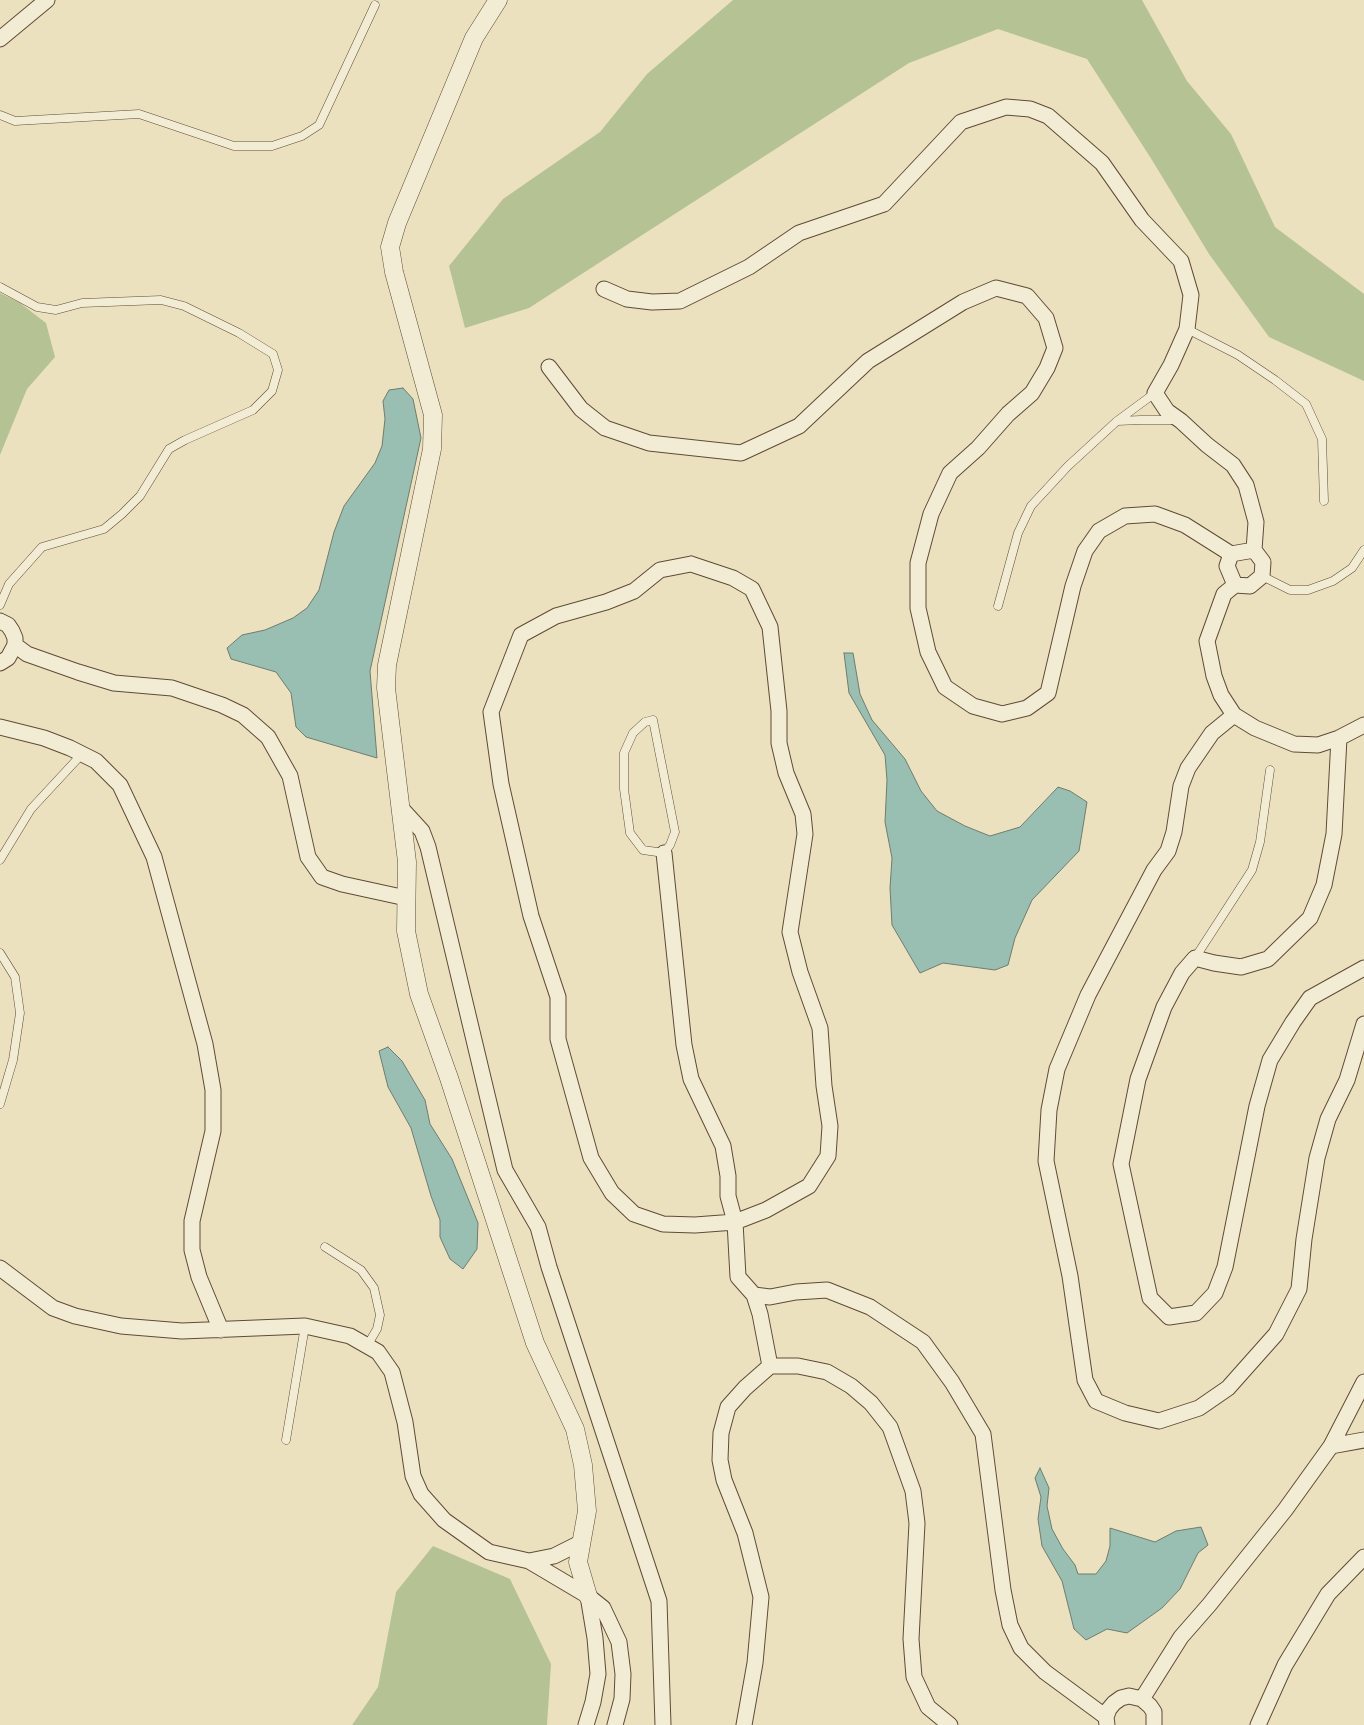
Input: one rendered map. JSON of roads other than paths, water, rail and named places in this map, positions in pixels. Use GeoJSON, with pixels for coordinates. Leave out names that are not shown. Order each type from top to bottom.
{"type":"FeatureCollection","features":[{"type":"Feature","properties":{"kind":"street"},"geometry":{"type":"LineString","coordinates":[[0,39],[47,0]]}},
{"type":"Feature","properties":{"kind":"street"},"geometry":{"type":"LineString","coordinates":[[498,0],[474,38],[397,223],[390,247],[394,272],[433,415],[430,458],[387,665],[386,688],[406,862],[406,931],[419,994],[449,1078],[535,1342],[575,1429],[583,1465],[587,1511],[578,1562],[588,1596],[595,1638],[598,1674],[593,1702],[586,1725]]}},
{"type":"Feature","properties":{"kind":"street"},"geometry":{"type":"LineString","coordinates":[[604,289],[627,299],[652,302],[680,301],[749,267],[799,233],[884,204],[961,122],[1006,107],[1030,109],[1048,116],[1102,163],[1142,220],[1181,261],[1191,295],[1187,329],[1171,365],[1155,393],[1167,411],[1182,420],[1208,446],[1233,465],[1246,485],[1256,522],[1254,550],[1263,562],[1262,576],[1250,586],[1235,585],[1224,594],[1207,641],[1214,676],[1221,696],[1234,715],[1255,728],[1294,744],[1318,745],[1339,738],[1364,725]]}},
{"type":"Feature","properties":{"kind":"street"},"geometry":{"type":"LineString","coordinates":[[549,367],[581,409],[605,428],[649,444],[741,453],[799,426],[868,361],[963,302],[996,288],[1027,296],[1046,318],[1055,348],[1047,368],[1032,393],[1008,414],[978,448],[950,473],[931,514],[918,563],[918,608],[928,652],[945,687],[973,706],[1002,714],[1027,708],[1048,694],[1073,586],[1085,551],[1100,531],[1126,516],[1155,514],[1185,526],[1231,554],[1254,550]]}},
{"type":"Feature","properties":{"kind":"street"},"geometry":{"type":"LineString","coordinates":[[1231,554],[1227,566],[1235,585]]}},
{"type":"Feature","properties":{"kind":"street"},"geometry":{"type":"LineString","coordinates":[[691,564],[733,578],[752,589],[770,627],[779,711],[779,743],[786,773],[802,814],[804,834],[790,932],[800,972],[820,1028],[824,1086],[830,1126],[828,1156],[809,1186],[766,1210],[735,1222],[695,1225],[663,1224],[634,1214],[612,1193],[591,1158],[558,1039],[558,997],[531,916],[501,784],[491,712],[521,635],[556,616],[606,602],[634,591],[660,570],[691,564]]}},
{"type":"Feature","properties":{"kind":"street"},"geometry":{"type":"LineString","coordinates":[[0,621],[8,625],[15,638],[12,652],[8,658],[0,663]]}},
{"type":"Feature","properties":{"kind":"street"},"geometry":{"type":"LineString","coordinates":[[15,645],[27,654],[78,672],[114,683],[172,688],[222,705],[243,715],[268,738],[290,776],[308,857],[322,877],[342,884],[406,898]]}},
{"type":"Feature","properties":{"kind":"street"},"geometry":{"type":"LineString","coordinates":[[1234,715],[1212,733],[1188,768],[1181,786],[1174,832],[1168,851],[1154,870],[1088,995],[1057,1069],[1049,1110],[1046,1161],[1070,1276],[1085,1380],[1096,1401],[1125,1413],[1159,1421],[1200,1408],[1228,1388],[1276,1334],[1299,1289],[1304,1239],[1317,1158],[1328,1118],[1347,1080],[1364,1024]]}},
{"type":"Feature","properties":{"kind":"street"},"geometry":{"type":"LineString","coordinates":[[0,727],[44,738],[96,762],[120,785],[154,857],[205,1044],[213,1090],[213,1131],[192,1221],[192,1250],[199,1277],[221,1330]]}},
{"type":"Feature","properties":{"kind":"street"},"geometry":{"type":"LineString","coordinates":[[1339,738],[1334,834],[1324,885],[1310,918],[1268,959],[1240,967],[1195,958],[1182,973],[1164,1007],[1138,1079],[1122,1164],[1150,1298],[1169,1318],[1196,1313],[1215,1293],[1225,1267],[1257,1106],[1270,1060],[1310,998],[1364,968]]}},
{"type":"Feature","properties":{"kind":"street"},"geometry":{"type":"LineString","coordinates":[[400,808],[422,831],[428,847],[505,1170],[538,1227],[549,1267],[659,1601],[664,1725]]}},
{"type":"Feature","properties":{"kind":"street"},"geometry":{"type":"LineString","coordinates":[[664,853],[684,1045],[691,1080],[723,1146],[728,1176],[728,1196],[735,1222],[738,1277],[754,1295],[760,1314],[770,1366]]}},
{"type":"Feature","properties":{"kind":"street"},"geometry":{"type":"LineString","coordinates":[[0,1268],[54,1308],[75,1316],[121,1326],[182,1332],[305,1326],[350,1336],[378,1352],[392,1372],[405,1422],[413,1476],[421,1494],[444,1520],[489,1552],[529,1561],[588,1596],[603,1608],[619,1642],[623,1674],[622,1699],[615,1725]]}},
{"type":"Feature","properties":{"kind":"street"},"geometry":{"type":"LineString","coordinates":[[754,1295],[770,1297],[796,1292],[827,1290],[870,1307],[923,1342],[952,1382],[982,1434],[1003,1590],[1010,1624],[1022,1648],[1045,1672],[1106,1721],[1109,1710],[1114,1703],[1121,1698],[1129,1696],[1142,1699],[1150,1706],[1154,1712],[1154,1725]]}},
{"type":"Feature","properties":{"kind":"street"},"geometry":{"type":"LineString","coordinates":[[744,1725],[755,1664],[761,1597],[745,1533],[724,1480],[720,1460],[721,1433],[728,1407],[745,1388],[770,1366],[798,1366],[827,1372],[851,1386],[872,1403],[890,1427],[913,1491],[917,1523],[911,1639],[914,1677],[928,1707],[950,1725]]}},
{"type":"Feature","properties":{"kind":"street"},"geometry":{"type":"LineString","coordinates":[[1142,1699],[1181,1637],[1285,1510],[1331,1446],[1364,1382]]}},
{"type":"Feature","properties":{"kind":"street"},"geometry":{"type":"LineString","coordinates":[[1331,1446],[1364,1440]]}},
{"type":"Feature","properties":{"kind":"street"},"geometry":{"type":"LineString","coordinates":[[529,1561],[554,1556],[582,1542]]}},
{"type":"Feature","properties":{"kind":"street"},"geometry":{"type":"LineString","coordinates":[[1258,1725],[1285,1665],[1328,1594],[1364,1557]]}},
{"type":"Feature","properties":{"kind":"lane"},"geometry":{"type":"LineString","coordinates":[[0,115],[15,120],[36,120],[139,114],[234,146],[272,146],[302,136],[319,125],[375,5]]}},
{"type":"Feature","properties":{"kind":"lane"},"geometry":{"type":"LineString","coordinates":[[0,288],[37,307],[56,310],[82,303],[162,300],[184,306],[239,333],[273,354],[278,370],[272,391],[253,410],[169,449],[140,496],[104,529],[42,547],[9,584],[0,605]]}},
{"type":"Feature","properties":{"kind":"lane"},"geometry":{"type":"LineString","coordinates":[[1187,329],[1238,355],[1306,404],[1322,439],[1324,501]]}},
{"type":"Feature","properties":{"kind":"lane"},"geometry":{"type":"LineString","coordinates":[[998,606],[1018,533],[1031,506],[1068,466],[1117,422],[1155,393]]}},
{"type":"Feature","properties":{"kind":"lane"},"geometry":{"type":"LineString","coordinates":[[1117,422],[1182,420]]}},
{"type":"Feature","properties":{"kind":"lane"},"geometry":{"type":"LineString","coordinates":[[1262,576],[1290,590],[1308,590],[1333,581],[1352,568],[1364,550]]}},
{"type":"Feature","properties":{"kind":"lane"},"geometry":{"type":"LineString","coordinates":[[653,720],[675,832],[670,845],[664,853],[643,850],[630,833],[624,789],[624,754],[633,733],[645,722],[653,720]]}},
{"type":"Feature","properties":{"kind":"lane"},"geometry":{"type":"LineString","coordinates":[[0,860],[31,809],[82,754]]}},
{"type":"Feature","properties":{"kind":"lane"},"geometry":{"type":"LineString","coordinates":[[1195,958],[1252,870],[1260,842],[1270,770]]}},
{"type":"Feature","properties":{"kind":"lane"},"geometry":{"type":"LineString","coordinates":[[0,953],[15,977],[20,1014],[13,1060],[0,1104]]}},
{"type":"Feature","properties":{"kind":"lane"},"geometry":{"type":"LineString","coordinates":[[325,1247],[360,1270],[374,1288],[380,1315],[377,1329],[367,1346]]}},
{"type":"Feature","properties":{"kind":"lane"},"geometry":{"type":"LineString","coordinates":[[286,1440],[305,1326]]}},
{"type":"Feature","properties":{"kind":"water"},"geometry":{"type":"Polygon","coordinates":[[[403,388],[413,399],[421,438],[370,671],[377,758],[306,737],[296,727],[291,693],[276,672],[231,659],[227,648],[242,635],[265,630],[293,618],[307,608],[319,590],[334,532],[344,506],[375,463],[382,446],[385,419],[383,401],[389,390],[403,388]]]}},
{"type":"Feature","properties":{"kind":"water"},"geometry":{"type":"Polygon","coordinates":[[[844,653],[853,653],[860,694],[872,720],[905,759],[921,791],[937,811],[965,826],[990,836],[1020,827],[1058,787],[1070,791],[1087,802],[1079,851],[1032,900],[1015,938],[1008,965],[995,970],[943,963],[920,973],[892,925],[890,888],[892,858],[885,822],[887,780],[885,755],[849,693],[844,653]]]}},
{"type":"Feature","properties":{"kind":"water"},"geometry":{"type":"Polygon","coordinates":[[[388,1047],[402,1061],[425,1100],[430,1124],[452,1159],[478,1223],[477,1249],[463,1269],[450,1259],[440,1237],[440,1220],[411,1128],[388,1087],[379,1051],[388,1047]]]}},
{"type":"Feature","properties":{"kind":"water"},"geometry":{"type":"Polygon","coordinates":[[[1040,1468],[1049,1488],[1047,1506],[1052,1529],[1075,1565],[1078,1574],[1096,1574],[1106,1561],[1110,1546],[1110,1528],[1155,1542],[1176,1531],[1201,1527],[1208,1545],[1198,1553],[1180,1589],[1162,1608],[1127,1633],[1107,1629],[1086,1640],[1074,1629],[1062,1581],[1042,1546],[1038,1519],[1041,1497],[1035,1478],[1040,1468]]]}}]}
